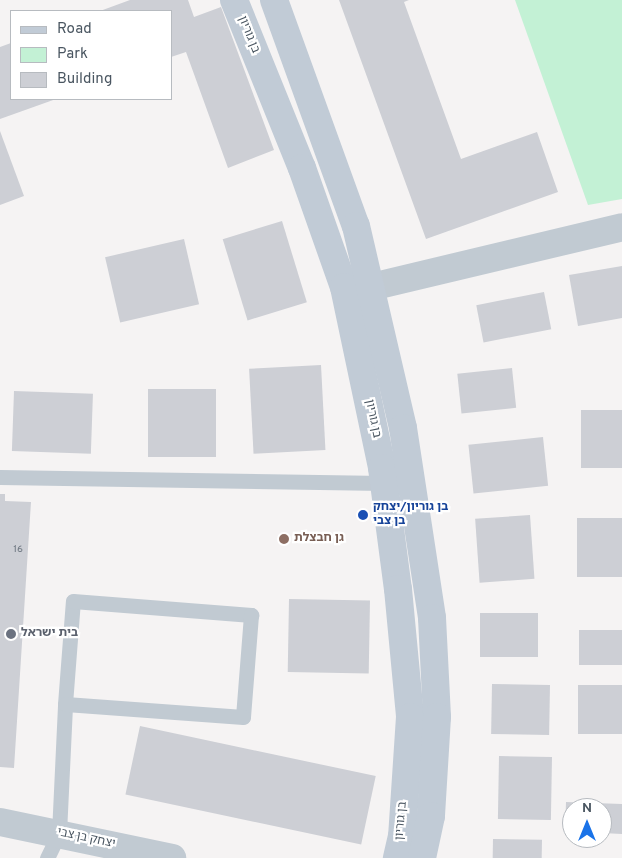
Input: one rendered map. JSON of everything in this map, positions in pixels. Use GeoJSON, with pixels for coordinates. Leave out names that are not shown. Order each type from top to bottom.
{"type":"FeatureCollection","features":[{"type":"Feature","properties":{"kind":"street","name":"בן גוריון"},"geometry":{"type":"LineString","coordinates":[[234,0],[302,168],[358,290],[403,428],[432,618],[437,717],[431,816],[422,858]]}},
{"type":"Feature","properties":{"kind":"street","name":"בן גוריון"},"geometry":{"type":"LineString","coordinates":[[274,0],[356,226],[358,290],[398,589],[410,717],[402,836],[397,858]]}},
{"type":"Feature","properties":{"kind":"street"},"geometry":{"type":"LineString","coordinates":[[358,290],[622,227]]}},
{"type":"Feature","properties":{"kind":"street","name":"יצחק בן צבי"},"geometry":{"type":"LineString","coordinates":[[0,822],[172,858]]}},
{"type":"Feature","properties":{"kind":"lane"},"geometry":{"type":"LineString","coordinates":[[0,477],[384,483]]}},
{"type":"Feature","properties":{"kind":"lane"},"geometry":{"type":"LineString","coordinates":[[47,858],[59,833],[64,704],[72,601],[251,615],[243,717],[64,704]]}},
{"type":"Feature","properties":{"kind":"green space"},"geometry":{"type":"Polygon","coordinates":[[[515,0],[622,0],[622,199],[588,205],[515,0]]]}},
{"type":"Feature","properties":{"kind":"building"},"geometry":{"type":"Polygon","coordinates":[[[130,0],[188,0],[194,17],[221,7],[274,150],[228,168],[186,52],[172,57],[172,10],[103,10],[130,0]]]}},
{"type":"Feature","properties":{"kind":"building"},"geometry":{"type":"Polygon","coordinates":[[[339,0],[409,0],[404,2],[461,159],[537,132],[558,192],[426,239],[339,0]]]}},
{"type":"Feature","properties":{"kind":"building"},"geometry":{"type":"Polygon","coordinates":[[[10,43],[10,100],[53,100],[0,119],[0,47],[10,43]]]}},
{"type":"Feature","properties":{"kind":"building"},"geometry":{"type":"Polygon","coordinates":[[[0,131],[24,196],[0,205],[0,131]]]}},
{"type":"Feature","properties":{"kind":"building"},"geometry":{"type":"Polygon","coordinates":[[[282,221],[307,302],[248,320],[223,239],[282,221]]]}},
{"type":"Feature","properties":{"kind":"building"},"geometry":{"type":"Polygon","coordinates":[[[184,239],[199,304],[120,323],[105,257],[184,239]]]}},
{"type":"Feature","properties":{"kind":"building"},"geometry":{"type":"Polygon","coordinates":[[[622,266],[622,318],[578,326],[569,275],[622,266]]]}},
{"type":"Feature","properties":{"kind":"building"},"geometry":{"type":"Polygon","coordinates":[[[544,292],[551,329],[484,342],[476,305],[544,292]]]}},
{"type":"Feature","properties":{"kind":"building"},"geometry":{"type":"Polygon","coordinates":[[[321,365],[325,450],[254,454],[249,369],[321,365]]]}},
{"type":"Feature","properties":{"kind":"building"},"geometry":{"type":"Polygon","coordinates":[[[512,368],[516,408],[461,414],[457,374],[512,368]]]}},
{"type":"Feature","properties":{"kind":"building"},"geometry":{"type":"Polygon","coordinates":[[[148,389],[216,389],[216,457],[148,457],[148,389]]]}},
{"type":"Feature","properties":{"kind":"building"},"geometry":{"type":"Polygon","coordinates":[[[14,391],[93,394],[91,454],[12,451],[14,391]]]}},
{"type":"Feature","properties":{"kind":"building"},"geometry":{"type":"Polygon","coordinates":[[[581,410],[622,410],[622,468],[581,468],[581,410]]]}},
{"type":"Feature","properties":{"kind":"building"},"geometry":{"type":"Polygon","coordinates":[[[543,437],[548,486],[474,494],[468,445],[543,437]]]}},
{"type":"Feature","properties":{"kind":"building","name":"בית ישראל"},"geometry":{"type":"Polygon","coordinates":[[[0,494],[5,494],[5,501],[31,502],[14,768],[0,767],[0,494]]]}},
{"type":"Feature","properties":{"kind":"building"},"geometry":{"type":"Polygon","coordinates":[[[530,515],[534,579],[480,583],[475,519],[530,515]]]}},
{"type":"Feature","properties":{"kind":"building"},"geometry":{"type":"Polygon","coordinates":[[[577,518],[622,518],[622,577],[577,577],[577,518]]]}},
{"type":"Feature","properties":{"kind":"building"},"geometry":{"type":"Polygon","coordinates":[[[289,599],[370,600],[369,673],[288,672],[289,599]]]}},
{"type":"Feature","properties":{"kind":"building"},"geometry":{"type":"Polygon","coordinates":[[[480,613],[538,613],[538,657],[480,657],[480,613]]]}},
{"type":"Feature","properties":{"kind":"building"},"geometry":{"type":"Polygon","coordinates":[[[579,630],[622,630],[622,665],[579,665],[579,630]]]}},
{"type":"Feature","properties":{"kind":"building"},"geometry":{"type":"Polygon","coordinates":[[[492,684],[550,685],[549,735],[491,734],[492,684]]]}},
{"type":"Feature","properties":{"kind":"building"},"geometry":{"type":"Polygon","coordinates":[[[578,685],[622,685],[622,734],[578,734],[578,685]]]}},
{"type":"Feature","properties":{"kind":"building"},"geometry":{"type":"Polygon","coordinates":[[[140,726],[376,776],[361,845],[125,794],[140,726]]]}},
{"type":"Feature","properties":{"kind":"building"},"geometry":{"type":"Polygon","coordinates":[[[499,756],[552,757],[551,820],[498,819],[499,756]]]}},
{"type":"Feature","properties":{"kind":"building"},"geometry":{"type":"Polygon","coordinates":[[[612,804],[622,804],[622,834],[612,834],[612,804]]]}},
{"type":"Feature","properties":{"kind":"building"},"geometry":{"type":"Polygon","coordinates":[[[493,839],[542,840],[542,858],[493,858],[493,839]]]}},
{"type":"Feature","properties":{"kind":"place","name":"בן גוריון/יצחק בן צבי"},"geometry":{"type":"Point","coordinates":[363,515]}},
{"type":"Feature","properties":{"kind":"place","name":"גן חבצלת"},"geometry":{"type":"Point","coordinates":[284,539]}},
{"type":"Feature","properties":{"kind":"place","name":"בית ישראל"},"geometry":{"type":"Point","coordinates":[11,634]}}]}
